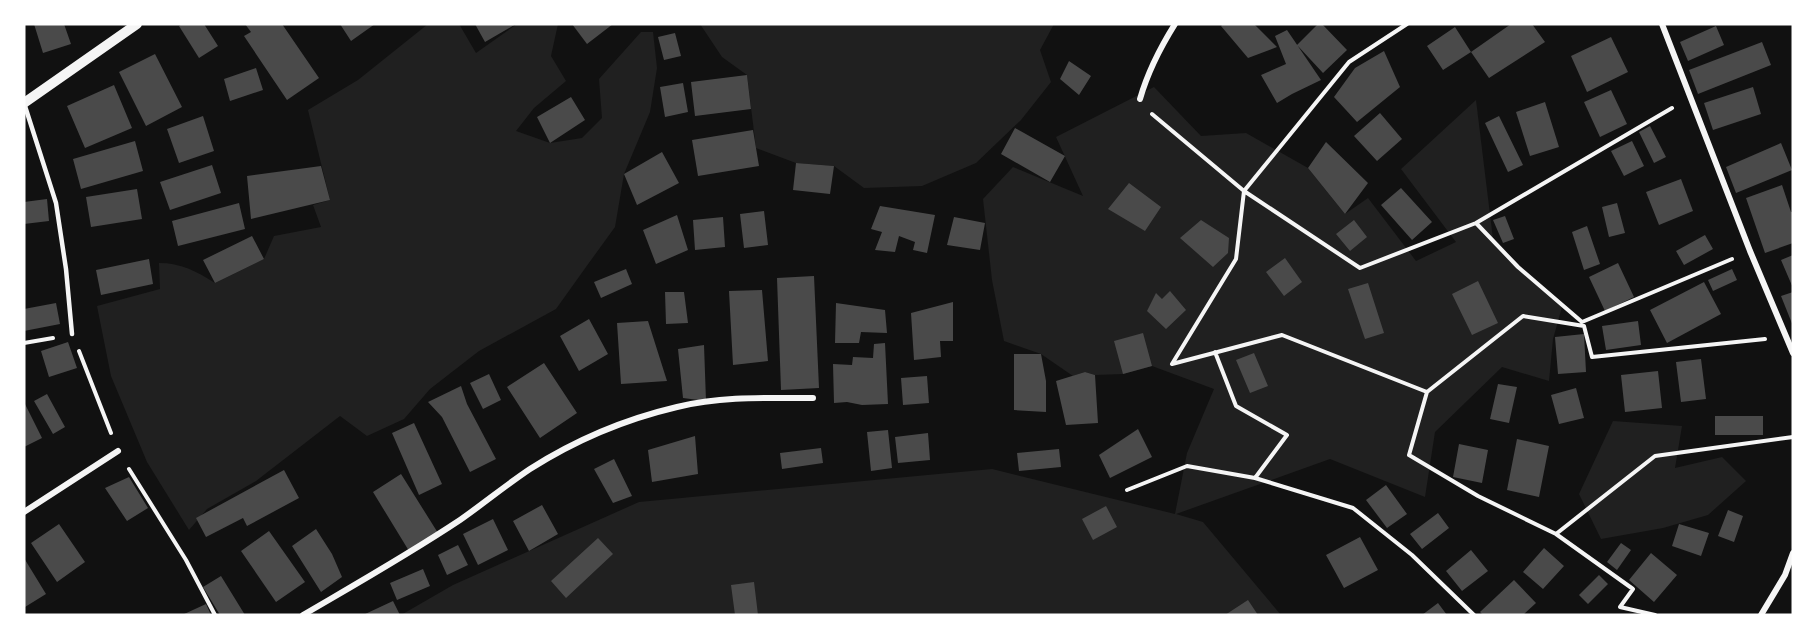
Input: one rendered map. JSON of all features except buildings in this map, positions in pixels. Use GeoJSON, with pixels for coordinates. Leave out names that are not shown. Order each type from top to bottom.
{"type":"FeatureCollection","features":[{"type":"Feature","properties":{"kind":"street"},"geometry":{"type":"LineString","coordinates":[[24,103],[137,24]]}},
{"type":"Feature","properties":{"kind":"street"},"geometry":{"type":"LineString","coordinates":[[1140,99],[1157,52],[1176,24]]}},
{"type":"Feature","properties":{"kind":"street"},"geometry":{"type":"LineString","coordinates":[[1662,24],[1750,251],[1793,353]]}},
{"type":"Feature","properties":{"kind":"street"},"geometry":{"type":"LineString","coordinates":[[303,615],[450,526],[531,469],[601,432],[639,417],[678,406],[712,400],[813,398]]}},
{"type":"Feature","properties":{"kind":"street"},"geometry":{"type":"LineString","coordinates":[[24,512],[118,451]]}},
{"type":"Feature","properties":{"kind":"street"},"geometry":{"type":"LineString","coordinates":[[1761,615],[1785,575],[1793,553]]}},
{"type":"Feature","properties":{"kind":"lane"},"geometry":{"type":"LineString","coordinates":[[24,103],[56,203],[66,269],[72,334]]}},
{"type":"Feature","properties":{"kind":"path"},"geometry":{"type":"LineString","coordinates":[[1407,24],[1349,62],[1244,191],[1236,259],[1172,364],[1282,335],[1427,392]]}},
{"type":"Feature","properties":{"kind":"path"},"geometry":{"type":"LineString","coordinates":[[1140,99],[1143,107],[1244,191],[1359,268],[1476,223],[1690,97]]}},
{"type":"Feature","properties":{"kind":"path"},"geometry":{"type":"LineString","coordinates":[[1476,223],[1518,267],[1582,322],[1750,251]]}},
{"type":"Feature","properties":{"kind":"path"},"geometry":{"type":"LineString","coordinates":[[1655,615],[1620,607],[1633,589],[1556,534],[1478,496],[1409,455],[1427,392],[1523,316],[1584,326],[1592,357],[1786,337]]}},
{"type":"Feature","properties":{"kind":"path"},"geometry":{"type":"LineString","coordinates":[[24,343],[72,334],[118,451],[186,560],[215,615]]}},
{"type":"Feature","properties":{"kind":"path"},"geometry":{"type":"LineString","coordinates":[[1215,352],[1236,406],[1287,435],[1255,478]]}},
{"type":"Feature","properties":{"kind":"path"},"geometry":{"type":"LineString","coordinates":[[1556,534],[1655,456],[1793,437]]}},
{"type":"Feature","properties":{"kind":"path"},"geometry":{"type":"LineString","coordinates":[[1127,490],[1187,466],[1255,478],[1353,508],[1412,555],[1474,615]]}},
{"type":"Feature","properties":{"kind":"shaded area"},"geometry":{"type":"Polygon","coordinates":[[[428,24],[459,24],[476,53],[517,24],[558,24],[551,56],[566,81],[534,108],[516,131],[550,143],[582,138],[602,118],[599,79],[641,32],[653,32],[657,68],[650,112],[624,174],[615,227],[556,309],[479,351],[430,389],[404,419],[367,436],[340,416],[256,481],[207,509],[189,530],[147,462],[111,376],[97,306],[160,289],[159,263],[174,264],[188,269],[215,283],[264,259],[274,236],[321,227],[313,205],[330,200],[308,110],[358,80],[428,24]]]}},
{"type":"Feature","properties":{"kind":"shaded area"},"geometry":{"type":"Polygon","coordinates":[[[700,24],[1054,24],[1040,50],[1051,82],[1021,120],[976,163],[922,186],[864,188],[834,166],[796,163],[756,148],[747,75],[722,57],[700,24]]]}},
{"type":"Feature","properties":{"kind":"shaded area"},"geometry":{"type":"Polygon","coordinates":[[[1154,87],[1201,136],[1246,133],[1308,168],[1345,214],[1368,198],[1416,261],[1456,242],[1401,169],[1476,100],[1493,239],[1562,307],[1553,339],[1549,381],[1502,367],[1435,432],[1425,497],[1330,459],[1176,514],[1203,522],[1281,615],[401,615],[453,585],[639,502],[992,469],[1175,514],[1187,453],[1214,389],[1152,366],[1123,374],[1095,375],[1085,372],[1073,376],[1041,354],[1004,341],[992,280],[983,199],[1013,167],[1083,196],[1056,137],[1154,87]]]}},
{"type":"Feature","properties":{"kind":"shaded area"},"geometry":{"type":"Polygon","coordinates":[[[1613,421],[1682,426],[1675,468],[1722,457],[1746,481],[1708,515],[1663,528],[1601,539],[1579,494],[1613,421]]]}}]}
